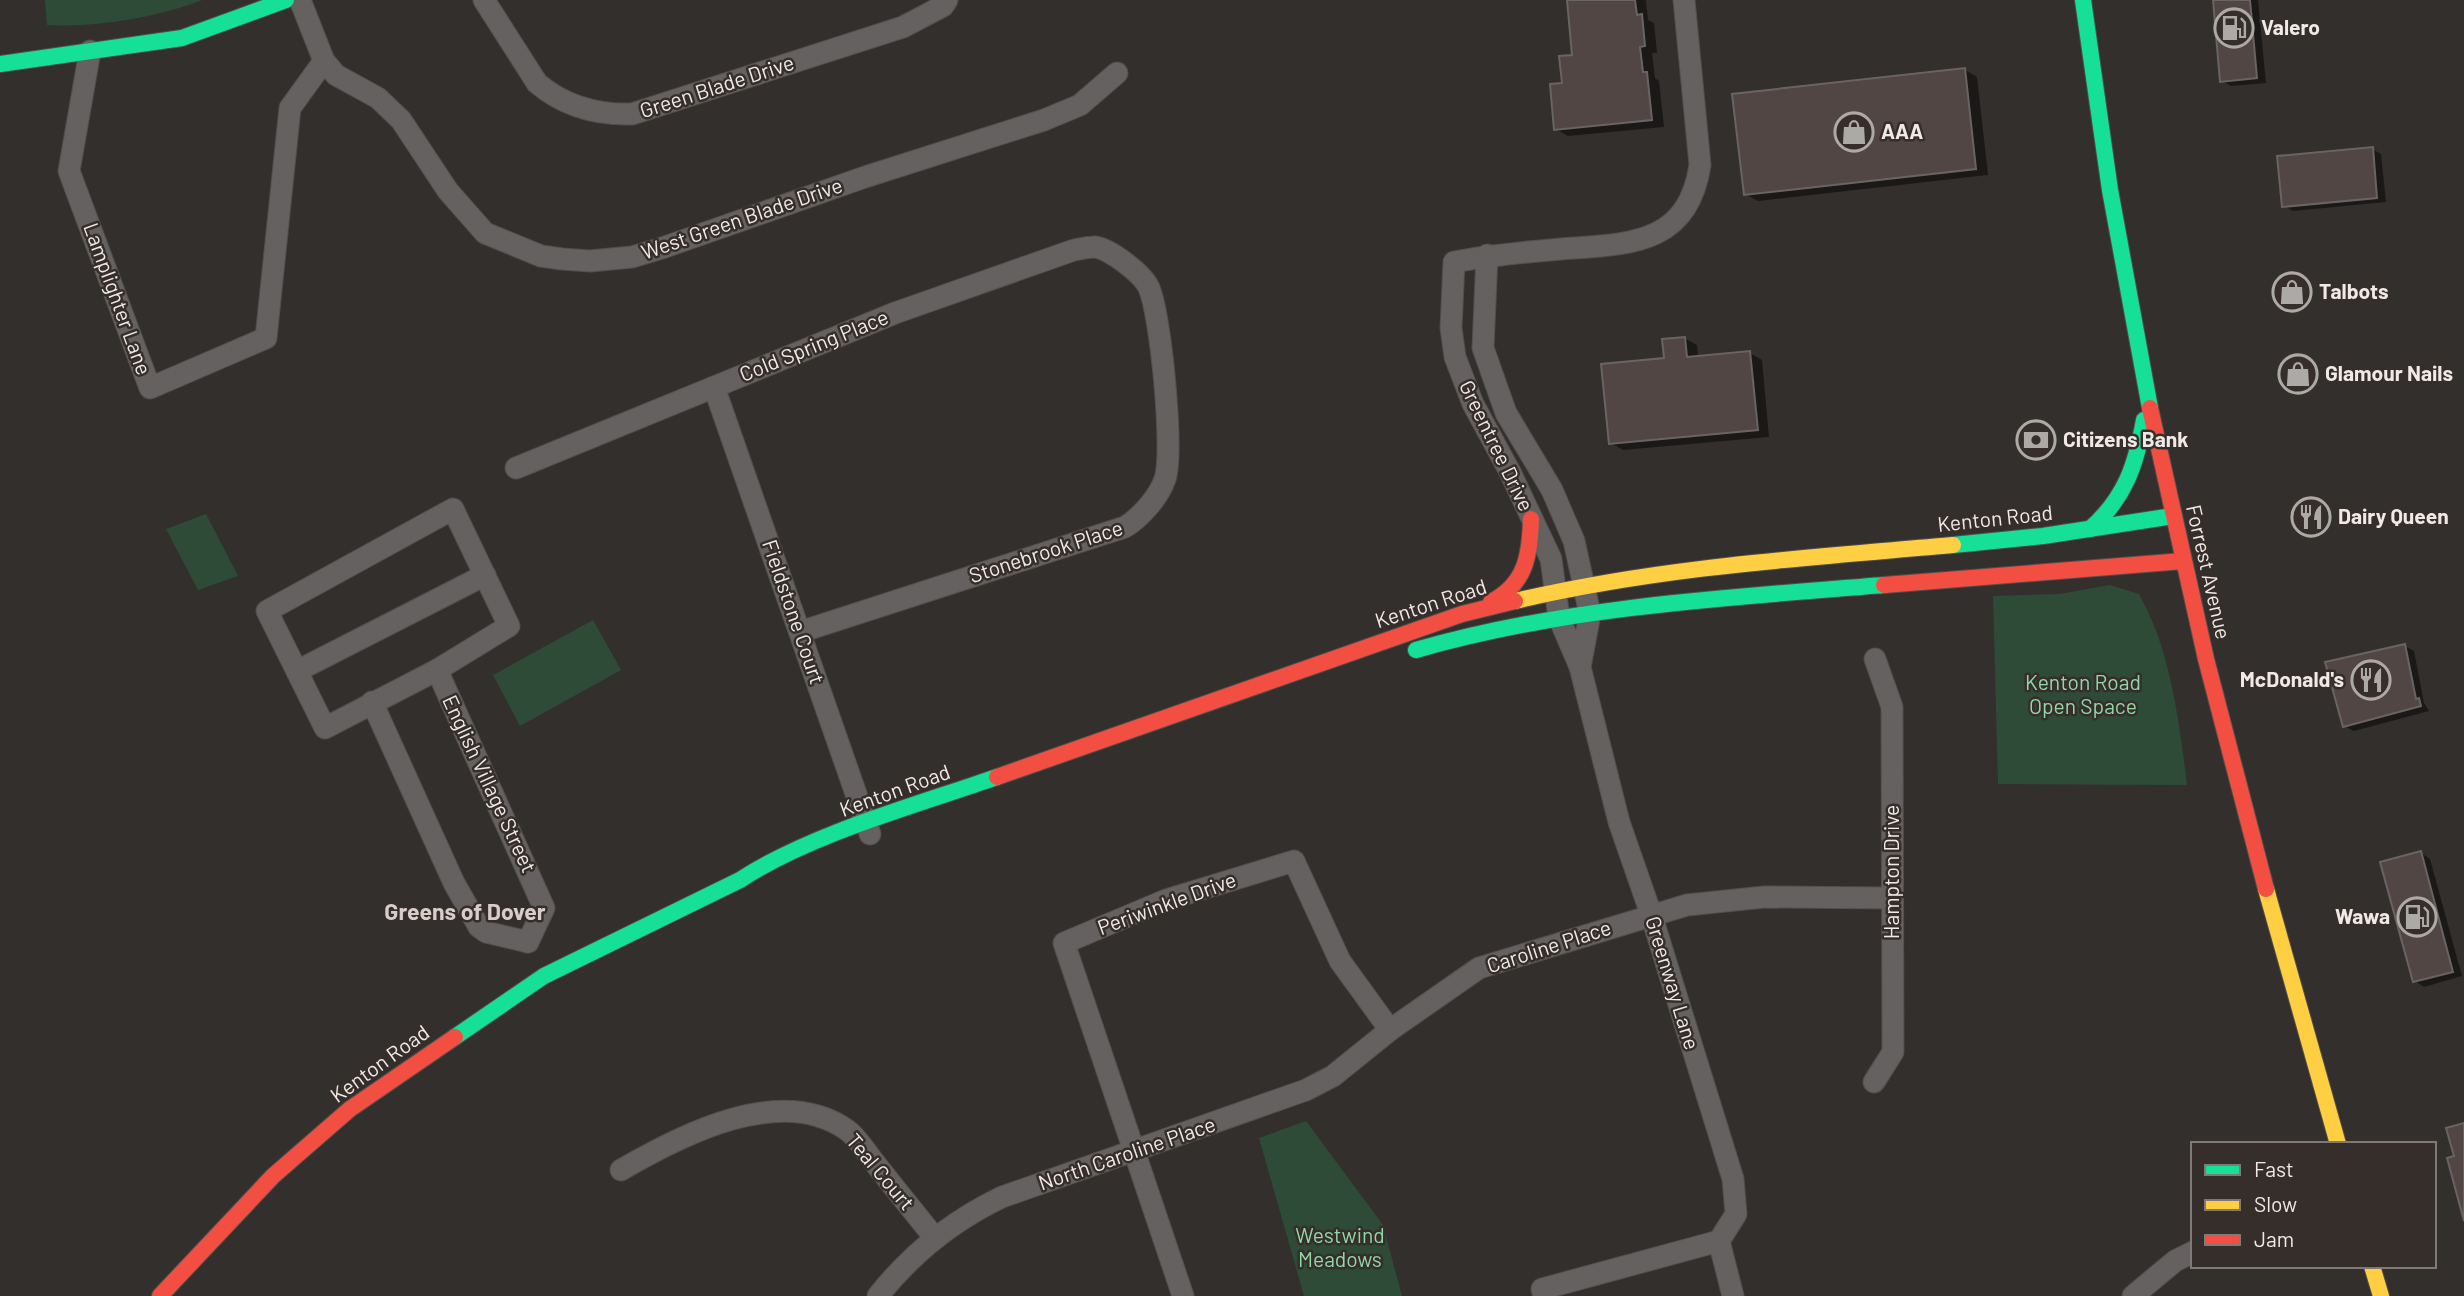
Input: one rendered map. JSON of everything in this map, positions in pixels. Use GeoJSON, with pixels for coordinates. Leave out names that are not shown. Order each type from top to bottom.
{"type":"FeatureCollection","features":[{"type":"Feature","properties":{"kind":"main road"},"geometry":{"type":"LineString","coordinates":[[0,64],[182,38],[286,0]]}},
{"type":"Feature","properties":{"kind":"main road","name":"Forrest Avenue"},"geometry":{"type":"LineString","coordinates":[[2082,0],[2095,103],[2147,404],[2229,754],[2337,1142]]}},
{"type":"Feature","properties":{"kind":"main road"},"geometry":{"type":"LineString","coordinates":[[2090,529],[2112,512],[2123,496],[2134,471],[2147,404]]}},
{"type":"Feature","properties":{"kind":"main road","name":"Kenton Road"},"geometry":{"type":"LineString","coordinates":[[160,1296],[273,1176],[350,1110],[544,976],[740,880],[773,873],[868,830],[1462,614],[1556,591],[1806,556],[1965,545],[2173,516]]}},
{"type":"Feature","properties":{"kind":"main road"},"geometry":{"type":"LineString","coordinates":[[1462,614],[1505,596],[1522,578],[1530,556],[1531,519]]}},
{"type":"Feature","properties":{"kind":"main road","name":"Kenton Road"},"geometry":{"type":"LineString","coordinates":[[1400,655],[1448,640],[1559,618],[1733,595],[2183,561]]}},
{"type":"Feature","properties":{"kind":"main road","name":"Kenton Road"},"geometry":{"type":"LineString","coordinates":[[868,830],[1363,666]]}},
{"type":"Feature","properties":{"kind":"main road"},"geometry":{"type":"LineString","coordinates":[[2373,1268],[2381,1296]]}},
{"type":"Feature","properties":{"kind":"street","name":"West Green Blade Drive"},"geometry":{"type":"LineString","coordinates":[[300,0],[324,61],[336,75],[378,98],[401,120],[448,191],[485,233],[541,256],[590,261],[632,257],[662,248],[864,177],[1044,120],[1080,105],[1117,73]]}},
{"type":"Feature","properties":{"kind":"street","name":"Green Blade Drive"},"geometry":{"type":"LineString","coordinates":[[484,0],[537,83],[549,93],[600,115],[632,114],[904,27],[943,6],[947,0]]}},
{"type":"Feature","properties":{"kind":"street","name":"Greentree Drive"},"geometry":{"type":"LineString","coordinates":[[1559,618],[1551,559],[1510,472],[1473,404],[1455,357],[1451,328],[1454,262],[1488,255],[1625,244],[1665,229],[1684,211],[1696,191],[1700,165],[1684,0]]}},
{"type":"Feature","properties":{"kind":"street","name":"Lamplighter Lane"},"geometry":{"type":"LineString","coordinates":[[90,51],[69,171],[150,388],[266,338],[290,108],[324,61]]}},
{"type":"Feature","properties":{"kind":"street","name":"Cold Spring Place"},"geometry":{"type":"LineString","coordinates":[[516,468],[895,313],[1073,250],[1095,247],[1117,256]]}},
{"type":"Feature","properties":{"kind":"street","name":"Greentree Drive"},"geometry":{"type":"LineString","coordinates":[[1488,255],[1483,348],[1506,413],[1552,491],[1574,541],[1590,614]]}},
{"type":"Feature","properties":{"kind":"street","name":"Stonebrook Place"},"geometry":{"type":"LineString","coordinates":[[800,632],[1125,527],[1137,520],[1165,481],[1168,463],[1164,368],[1149,286],[1117,256]]}},
{"type":"Feature","properties":{"kind":"street","name":"Fieldstone Court"},"geometry":{"type":"LineString","coordinates":[[713,387],[868,830]]}},
{"type":"Feature","properties":{"kind":"street"},"geometry":{"type":"LineString","coordinates":[[453,509],[509,626],[437,670],[325,727],[267,611],[453,509]]}},
{"type":"Feature","properties":{"kind":"street"},"geometry":{"type":"LineString","coordinates":[[297,671],[485,575]]}},
{"type":"Feature","properties":{"kind":"street","name":"Greenway Lane"},"geometry":{"type":"LineString","coordinates":[[1580,667],[1590,614]]}},
{"type":"Feature","properties":{"kind":"street","name":"Greenway Lane"},"geometry":{"type":"LineString","coordinates":[[1559,618],[1580,667],[1619,822],[1651,914],[1732,1179],[1736,1213],[1719,1241]]}},
{"type":"Feature","properties":{"kind":"street","name":"Hampton Drive"},"geometry":{"type":"LineString","coordinates":[[1874,1082],[1893,1052],[1892,707],[1875,659]]}},
{"type":"Feature","properties":{"kind":"street","name":"English Village Street"},"geometry":{"type":"LineString","coordinates":[[437,670],[544,908],[528,942]]}},
{"type":"Feature","properties":{"kind":"street"},"geometry":{"type":"LineString","coordinates":[[372,702],[454,883],[479,928],[528,942],[544,976]]}},
{"type":"Feature","properties":{"kind":"street","name":"Periwinkle Drive"},"geometry":{"type":"LineString","coordinates":[[1137,1152],[1064,943],[1166,900],[1294,861],[1340,961],[1390,1030]]}},
{"type":"Feature","properties":{"kind":"street","name":"Caroline Place"},"geometry":{"type":"LineString","coordinates":[[1390,1030],[1479,968],[1651,914],[1687,905],[1764,897],[1892,898]]}},
{"type":"Feature","properties":{"kind":"street","name":"North Caroline Place"},"geometry":{"type":"LineString","coordinates":[[878,1296],[935,1238],[962,1217],[1002,1198],[1137,1152],[1315,1085],[1333,1076],[1390,1030]]}},
{"type":"Feature","properties":{"kind":"street","name":"Teal Court"},"geometry":{"type":"LineString","coordinates":[[621,1170],[675,1139],[729,1119],[757,1113],[816,1113],[849,1130],[935,1238]]}},
{"type":"Feature","properties":{"kind":"street"},"geometry":{"type":"LineString","coordinates":[[1137,1152],[1183,1296]]}},
{"type":"Feature","properties":{"kind":"street"},"geometry":{"type":"LineString","coordinates":[[1544,1296],[1542,1289],[1719,1241],[1733,1296]]}},
{"type":"Feature","properties":{"kind":"street"},"geometry":{"type":"LineString","coordinates":[[2133,1296],[2175,1261],[2191,1253]]}},
{"type":"Feature","properties":{"kind":"green space"},"geometry":{"type":"Polygon","coordinates":[[[45,0],[202,0],[147,16],[105,23],[47,25],[45,0]]]}},
{"type":"Feature","properties":{"kind":"green space"},"geometry":{"type":"Polygon","coordinates":[[[206,514],[238,576],[198,590],[166,529],[206,514]]]}},
{"type":"Feature","properties":{"kind":"green space","name":"Kenton Road Open Space"},"geometry":{"type":"Polygon","coordinates":[[[2110,585],[2139,594],[2159,639],[2172,687],[2187,785],[1998,784],[1993,596],[2059,594],[2110,585]]]}},
{"type":"Feature","properties":{"kind":"green space"},"geometry":{"type":"Polygon","coordinates":[[[593,620],[621,670],[520,726],[493,675],[593,620]]]}},
{"type":"Feature","properties":{"kind":"green space","name":"Westwind Meadows"},"geometry":{"type":"Polygon","coordinates":[[[1306,1121],[1383,1225],[1402,1296],[1304,1296],[1259,1138],[1306,1121]]]}},
{"type":"Feature","properties":{"kind":"building"},"geometry":{"type":"Polygon","coordinates":[[[1567,0],[1635,0],[1637,15],[1642,14],[1645,46],[1640,47],[1643,72],[1647,72],[1652,120],[1554,130],[1550,84],[1562,83],[1559,56],[1572,55],[1567,0]]]}},
{"type":"Feature","properties":{"kind":"building","name":"Valero"},"geometry":{"type":"Polygon","coordinates":[[[2213,0],[2250,0],[2257,78],[2220,82],[2213,0]]]}},
{"type":"Feature","properties":{"kind":"building","name":"AAA"},"geometry":{"type":"Polygon","coordinates":[[[1965,68],[1976,169],[1744,195],[1732,94],[1965,68]]]}},
{"type":"Feature","properties":{"kind":"building"},"geometry":{"type":"Polygon","coordinates":[[[2373,147],[2377,198],[2282,207],[2277,156],[2373,147]]]}},
{"type":"Feature","properties":{"kind":"building"},"geometry":{"type":"Polygon","coordinates":[[[1685,337],[1687,357],[1750,351],[1758,430],[1609,444],[1601,364],[1664,358],[1662,339],[1685,337]]]}},
{"type":"Feature","properties":{"kind":"building","name":"McDonald's"},"geometry":{"type":"Polygon","coordinates":[[[2405,644],[2416,699],[2419,698],[2421,706],[2343,727],[2325,662],[2405,644]]]}},
{"type":"Feature","properties":{"kind":"building","name":"Wawa"},"geometry":{"type":"Polygon","coordinates":[[[2421,851],[2453,972],[2413,982],[2380,862],[2421,851]]]}},
{"type":"Feature","properties":{"kind":"building"},"geometry":{"type":"Polygon","coordinates":[[[2464,1123],[2464,1221],[2447,1158],[2454,1156],[2446,1128],[2464,1123]]]}},
{"type":"Feature","properties":{"kind":"traffic: fast"},"geometry":{"type":"LineString","coordinates":[[0,64],[182,38],[286,0]]}},
{"type":"Feature","properties":{"kind":"traffic: fast"},"geometry":{"type":"LineString","coordinates":[[2083,0],[2110,190],[2150,408]]}},
{"type":"Feature","properties":{"kind":"traffic: fast"},"geometry":{"type":"LineString","coordinates":[[2090,529],[2112,505],[2127,480],[2144,420]]}},
{"type":"Feature","properties":{"kind":"traffic: fast"},"geometry":{"type":"LineString","coordinates":[[1953,545],[2043,536],[2173,516]]}},
{"type":"Feature","properties":{"kind":"traffic: fast"},"geometry":{"type":"LineString","coordinates":[[1416,650],[1531,623],[1590,614],[1707,600],[1884,585]]}},
{"type":"Feature","properties":{"kind":"traffic: fast"},"geometry":{"type":"LineString","coordinates":[[455,1037],[544,976],[740,880],[798,848],[997,777]]}},
{"type":"Feature","properties":{"kind":"traffic: slow"},"geometry":{"type":"LineString","coordinates":[[1515,601],[1569,589],[1678,572],[1788,559],[1953,545]]}},
{"type":"Feature","properties":{"kind":"traffic: slow"},"geometry":{"type":"LineString","coordinates":[[2266,889],[2337,1142]]}},
{"type":"Feature","properties":{"kind":"traffic: slow"},"geometry":{"type":"LineString","coordinates":[[2373,1268],[2381,1296]]}},
{"type":"Feature","properties":{"kind":"traffic: jam"},"geometry":{"type":"LineString","coordinates":[[2150,408],[2206,659],[2266,889]]}},
{"type":"Feature","properties":{"kind":"traffic: jam"},"geometry":{"type":"LineString","coordinates":[[1491,602],[1512,586],[1524,567],[1531,519]]}},
{"type":"Feature","properties":{"kind":"traffic: jam"},"geometry":{"type":"LineString","coordinates":[[1884,585],[2183,561]]}},
{"type":"Feature","properties":{"kind":"traffic: jam"},"geometry":{"type":"LineString","coordinates":[[997,777],[1462,614],[1515,601]]}},
{"type":"Feature","properties":{"kind":"traffic: jam"},"geometry":{"type":"LineString","coordinates":[[160,1296],[273,1176],[350,1109],[455,1037]]}},
{"type":"Feature","properties":{"kind":"place","name":"Valero"},"geometry":{"type":"Point","coordinates":[2234,28]}},
{"type":"Feature","properties":{"kind":"place","name":"AAA"},"geometry":{"type":"Point","coordinates":[1854,132]}},
{"type":"Feature","properties":{"kind":"place","name":"Talbots"},"geometry":{"type":"Point","coordinates":[2292,292]}},
{"type":"Feature","properties":{"kind":"place","name":"Glamour Nails"},"geometry":{"type":"Point","coordinates":[2298,374]}},
{"type":"Feature","properties":{"kind":"place","name":"Citizens Bank"},"geometry":{"type":"Point","coordinates":[2036,440]}},
{"type":"Feature","properties":{"kind":"place","name":"Dairy Queen"},"geometry":{"type":"Point","coordinates":[2311,517]}},
{"type":"Feature","properties":{"kind":"place","name":"McDonald's"},"geometry":{"type":"Point","coordinates":[2371,680]}},
{"type":"Feature","properties":{"kind":"place","name":"Wawa"},"geometry":{"type":"Point","coordinates":[2417,917]}},
{"type":"Feature","properties":{"kind":"district","name":"Greens of Dover"},"geometry":{"type":"Point","coordinates":[465,912]}}]}
